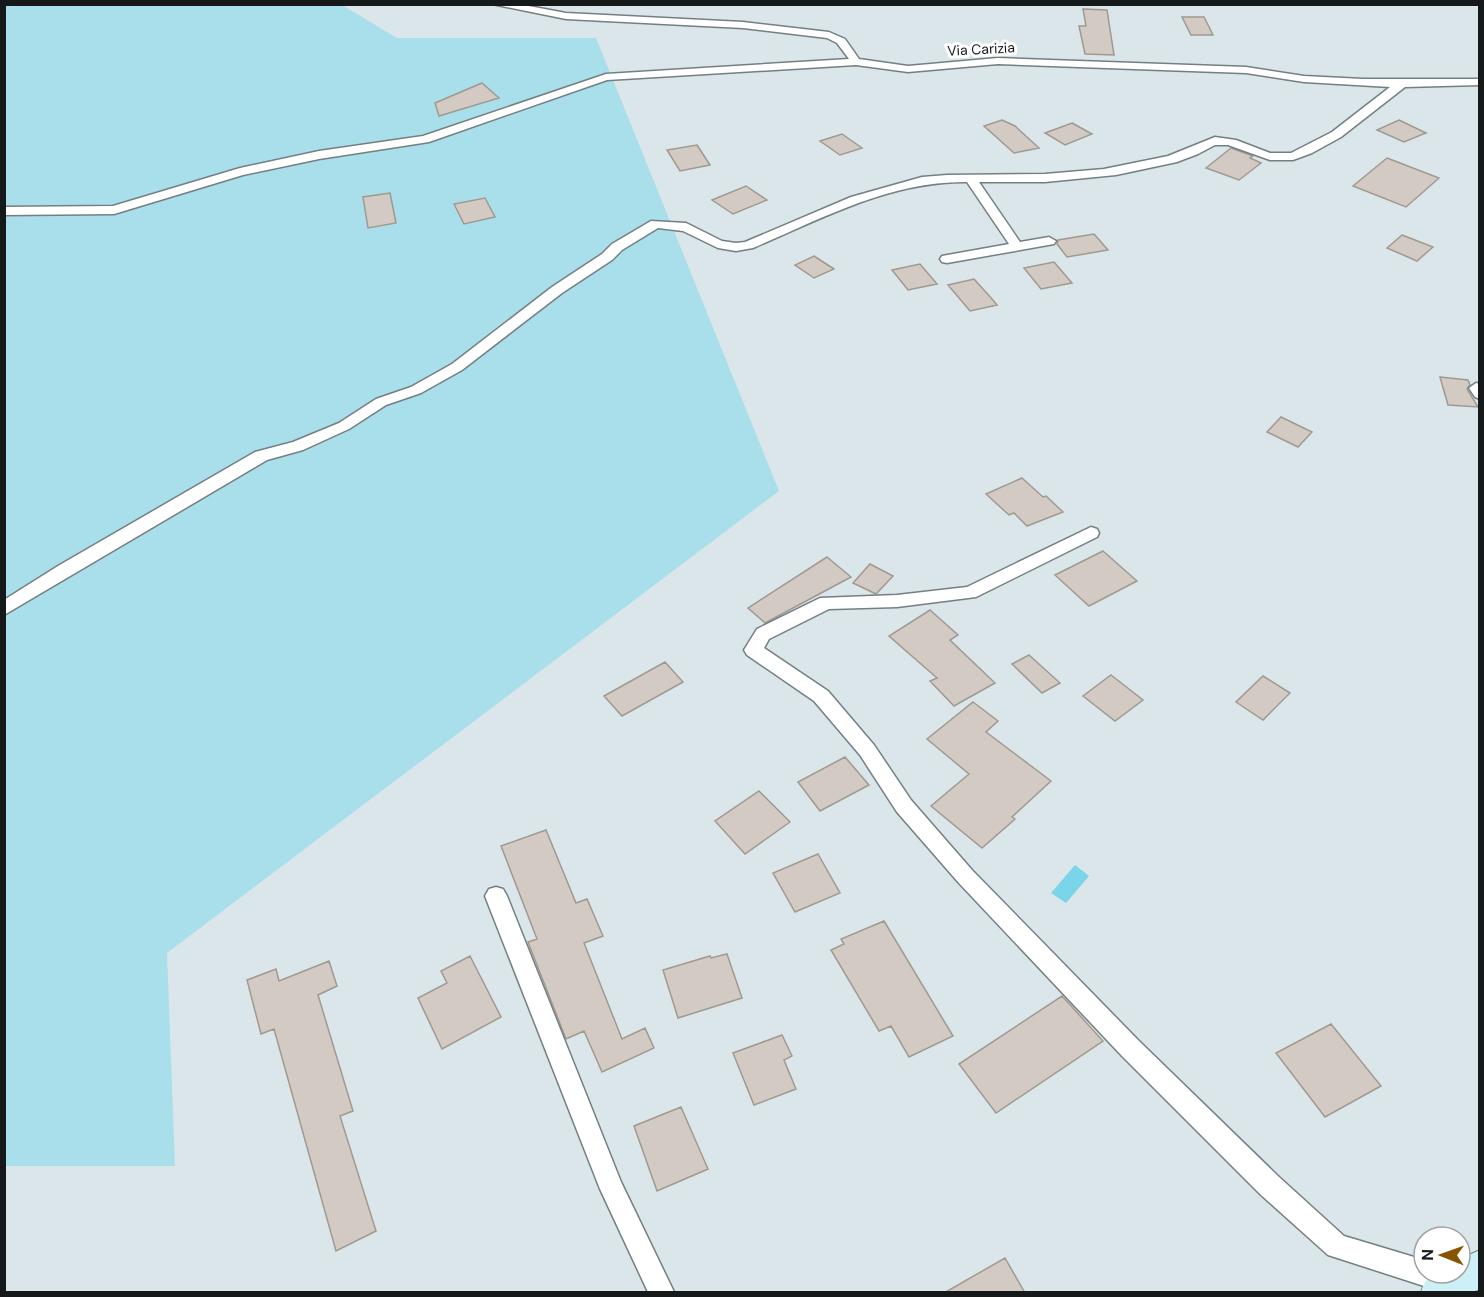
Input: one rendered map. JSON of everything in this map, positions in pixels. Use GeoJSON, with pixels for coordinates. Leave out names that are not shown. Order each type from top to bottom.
{"type":"FeatureCollection","features":[{"type":"Feature","properties":{"kind":"street"},"geometry":{"type":"LineString","coordinates":[[497,4],[566,16],[743,25],[829,35],[841,41],[856,62]]}},
{"type":"Feature","properties":{"kind":"street","name":"Via Carizia"},"geometry":{"type":"LineString","coordinates":[[4,212],[114,210],[240,172],[319,155],[425,139],[606,77],[856,62],[908,69],[998,61],[1246,70],[1282,78],[1330,82],[1401,84],[1479,82]]}},
{"type":"Feature","properties":{"kind":"street"},"geometry":{"type":"LineString","coordinates":[[4,609],[64,570],[261,456],[298,446],[344,426],[381,402],[416,390],[457,367],[565,285],[607,257],[617,247],[656,224],[686,227],[718,244],[736,247],[748,245],[845,203],[921,181],[970,178],[1020,180],[1114,171],[1161,163],[1194,153],[1214,140],[1227,142],[1267,158],[1294,156],[1342,132],[1348,124],[1401,84]]}},
{"type":"Feature","properties":{"kind":"street"},"geometry":{"type":"LineString","coordinates":[[970,178],[1017,247]]}},
{"type":"Feature","properties":{"kind":"street"},"geometry":{"type":"LineString","coordinates":[[947,260],[1049,241]]}},
{"type":"Feature","properties":{"kind":"street"},"geometry":{"type":"LineString","coordinates":[[1091,533],[970,593],[897,601],[826,603],[763,634],[753,650],[821,696],[867,750],[903,806],[964,876],[1130,1048],[1270,1186],[1337,1246],[1412,1268]]}},
{"type":"Feature","properties":{"kind":"street"},"geometry":{"type":"LineString","coordinates":[[496,896],[612,1189],[661,1293]]}},
{"type":"Feature","properties":{"kind":"shaded area"},"geometry":{"type":"Polygon","coordinates":[[[4,5],[342,5],[397,38],[596,38],[779,491],[167,953],[175,1166],[5,1166],[4,5]]]}},
{"type":"Feature","properties":{"kind":"shaded area"},"geometry":{"type":"Polygon","coordinates":[[[1075,865],[1089,876],[1066,903],[1051,893],[1075,865]]]}},
{"type":"Feature","properties":{"kind":"building"},"geometry":{"type":"Polygon","coordinates":[[[1083,9],[1107,10],[1114,55],[1085,54],[1079,26],[1086,26],[1083,9]]]}},
{"type":"Feature","properties":{"kind":"building"},"geometry":{"type":"Polygon","coordinates":[[[1182,17],[1204,17],[1213,35],[1191,35],[1182,17]]]}},
{"type":"Feature","properties":{"kind":"building"},"geometry":{"type":"Polygon","coordinates":[[[482,83],[499,98],[439,116],[435,103],[482,83]]]}},
{"type":"Feature","properties":{"kind":"building"},"geometry":{"type":"Polygon","coordinates":[[[1002,120],[1015,126],[1039,148],[1014,153],[984,126],[1002,120]]]}},
{"type":"Feature","properties":{"kind":"building"},"geometry":{"type":"Polygon","coordinates":[[[1399,120],[1426,133],[1404,142],[1377,130],[1399,120]]]}},
{"type":"Feature","properties":{"kind":"building"},"geometry":{"type":"Polygon","coordinates":[[[1072,123],[1092,134],[1065,145],[1045,133],[1072,123]]]}},
{"type":"Feature","properties":{"kind":"building"},"geometry":{"type":"Polygon","coordinates":[[[842,134],[862,148],[840,155],[820,141],[842,134]]]}},
{"type":"Feature","properties":{"kind":"building"},"geometry":{"type":"Polygon","coordinates":[[[697,145],[710,165],[680,171],[667,150],[697,145]]]}},
{"type":"Feature","properties":{"kind":"building"},"geometry":{"type":"Polygon","coordinates":[[[1231,148],[1253,156],[1250,158],[1261,163],[1239,180],[1206,168],[1231,148]]]}},
{"type":"Feature","properties":{"kind":"building"},"geometry":{"type":"Polygon","coordinates":[[[1387,158],[1439,178],[1406,207],[1353,186],[1387,158]]]}},
{"type":"Feature","properties":{"kind":"building"},"geometry":{"type":"Polygon","coordinates":[[[746,186],[767,200],[733,214],[712,200],[746,186]]]}},
{"type":"Feature","properties":{"kind":"building"},"geometry":{"type":"Polygon","coordinates":[[[390,193],[396,223],[368,228],[363,197],[390,193]]]}},
{"type":"Feature","properties":{"kind":"building"},"geometry":{"type":"Polygon","coordinates":[[[485,198],[495,217],[464,224],[454,204],[485,198]]]}},
{"type":"Feature","properties":{"kind":"building"},"geometry":{"type":"Polygon","coordinates":[[[1094,234],[1108,250],[1067,257],[1057,244],[1058,240],[1094,234]]]}},
{"type":"Feature","properties":{"kind":"building"},"geometry":{"type":"Polygon","coordinates":[[[1402,235],[1433,247],[1417,261],[1387,248],[1402,235]]]}},
{"type":"Feature","properties":{"kind":"building"},"geometry":{"type":"Polygon","coordinates":[[[814,256],[834,269],[814,278],[795,265],[814,256]]]}},
{"type":"Feature","properties":{"kind":"building"},"geometry":{"type":"Polygon","coordinates":[[[1054,262],[1072,283],[1041,289],[1024,268],[1054,262]]]}},
{"type":"Feature","properties":{"kind":"building"},"geometry":{"type":"Polygon","coordinates":[[[920,264],[937,284],[908,290],[892,270],[920,264]]]}},
{"type":"Feature","properties":{"kind":"building"},"geometry":{"type":"Polygon","coordinates":[[[974,279],[997,305],[970,311],[948,285],[974,279]]]}},
{"type":"Feature","properties":{"kind":"building"},"geometry":{"type":"Polygon","coordinates":[[[1440,377],[1468,380],[1470,385],[1467,389],[1478,407],[1448,405],[1440,377]]]}},
{"type":"Feature","properties":{"kind":"building"},"geometry":{"type":"Polygon","coordinates":[[[1281,417],[1312,432],[1298,447],[1267,432],[1281,417]]]}},
{"type":"Feature","properties":{"kind":"building"},"geometry":{"type":"Polygon","coordinates":[[[1022,478],[1063,512],[1027,526],[1014,513],[1009,515],[986,494],[1022,478]]]}},
{"type":"Feature","properties":{"kind":"building"},"geometry":{"type":"Polygon","coordinates":[[[1103,551],[1137,581],[1089,606],[1055,575],[1103,551]]]}},
{"type":"Feature","properties":{"kind":"building"},"geometry":{"type":"Polygon","coordinates":[[[827,557],[851,577],[765,623],[748,608],[827,557]]]}},
{"type":"Feature","properties":{"kind":"building"},"geometry":{"type":"Polygon","coordinates":[[[870,564],[893,576],[876,594],[853,583],[870,564]]]}},
{"type":"Feature","properties":{"kind":"building"},"geometry":{"type":"Polygon","coordinates":[[[930,610],[958,635],[950,640],[995,683],[954,706],[930,681],[937,678],[889,636],[930,610]]]}},
{"type":"Feature","properties":{"kind":"building"},"geometry":{"type":"Polygon","coordinates":[[[1029,655],[1060,683],[1042,693],[1012,664],[1029,655]]]}},
{"type":"Feature","properties":{"kind":"building"},"geometry":{"type":"Polygon","coordinates":[[[665,662],[683,682],[622,716],[604,696],[665,662]]]}},
{"type":"Feature","properties":{"kind":"building"},"geometry":{"type":"Polygon","coordinates":[[[1111,675],[1143,700],[1115,721],[1083,696],[1111,675]]]}},
{"type":"Feature","properties":{"kind":"building"},"geometry":{"type":"Polygon","coordinates":[[[1263,676],[1290,693],[1263,720],[1236,702],[1263,676]]]}},
{"type":"Feature","properties":{"kind":"building"},"geometry":{"type":"Polygon","coordinates":[[[973,702],[998,721],[986,732],[1051,781],[1012,817],[1015,819],[982,848],[931,806],[969,774],[927,739],[973,702]]]}},
{"type":"Feature","properties":{"kind":"building"},"geometry":{"type":"Polygon","coordinates":[[[845,757],[869,785],[820,811],[798,782],[845,757]]]}},
{"type":"Feature","properties":{"kind":"building"},"geometry":{"type":"Polygon","coordinates":[[[759,791],[790,822],[745,854],[715,821],[759,791]]]}},
{"type":"Feature","properties":{"kind":"building"},"geometry":{"type":"Polygon","coordinates":[[[546,830],[576,903],[587,899],[603,936],[584,943],[622,1039],[645,1028],[654,1048],[602,1072],[584,1031],[566,1039],[528,942],[537,939],[501,846],[546,830]]]}},
{"type":"Feature","properties":{"kind":"building"},"geometry":{"type":"Polygon","coordinates":[[[818,854],[840,893],[795,912],[773,873],[818,854]]]}},
{"type":"Feature","properties":{"kind":"building"},"geometry":{"type":"Polygon","coordinates":[[[884,921],[953,1036],[909,1057],[891,1026],[879,1031],[831,950],[844,944],[841,939],[884,921]]]}},
{"type":"Feature","properties":{"kind":"building"},"geometry":{"type":"Polygon","coordinates":[[[727,954],[742,998],[678,1018],[663,970],[710,956],[711,958],[727,954]]]}},
{"type":"Feature","properties":{"kind":"building"},"geometry":{"type":"Polygon","coordinates":[[[470,956],[501,1017],[442,1049],[418,998],[447,983],[441,971],[470,956]]]}},
{"type":"Feature","properties":{"kind":"building"},"geometry":{"type":"Polygon","coordinates":[[[329,961],[337,986],[318,995],[353,1111],[340,1116],[376,1231],[336,1251],[274,1029],[261,1034],[247,980],[276,969],[279,981],[329,961]]]}},
{"type":"Feature","properties":{"kind":"building"},"geometry":{"type":"Polygon","coordinates":[[[1062,996],[1103,1041],[996,1113],[959,1064],[1062,996]]]}},
{"type":"Feature","properties":{"kind":"building"},"geometry":{"type":"Polygon","coordinates":[[[1331,1024],[1381,1086],[1325,1117],[1276,1053],[1331,1024]]]}},
{"type":"Feature","properties":{"kind":"building"},"geometry":{"type":"Polygon","coordinates":[[[782,1035],[792,1056],[784,1060],[796,1089],[754,1105],[733,1053],[782,1035]]]}},
{"type":"Feature","properties":{"kind":"building"},"geometry":{"type":"Polygon","coordinates":[[[681,1107],[708,1169],[657,1191],[634,1126],[681,1107]]]}},
{"type":"Feature","properties":{"kind":"building"},"geometry":{"type":"Polygon","coordinates":[[[1005,1258],[1025,1293],[944,1293],[1005,1258]]]}}]}
